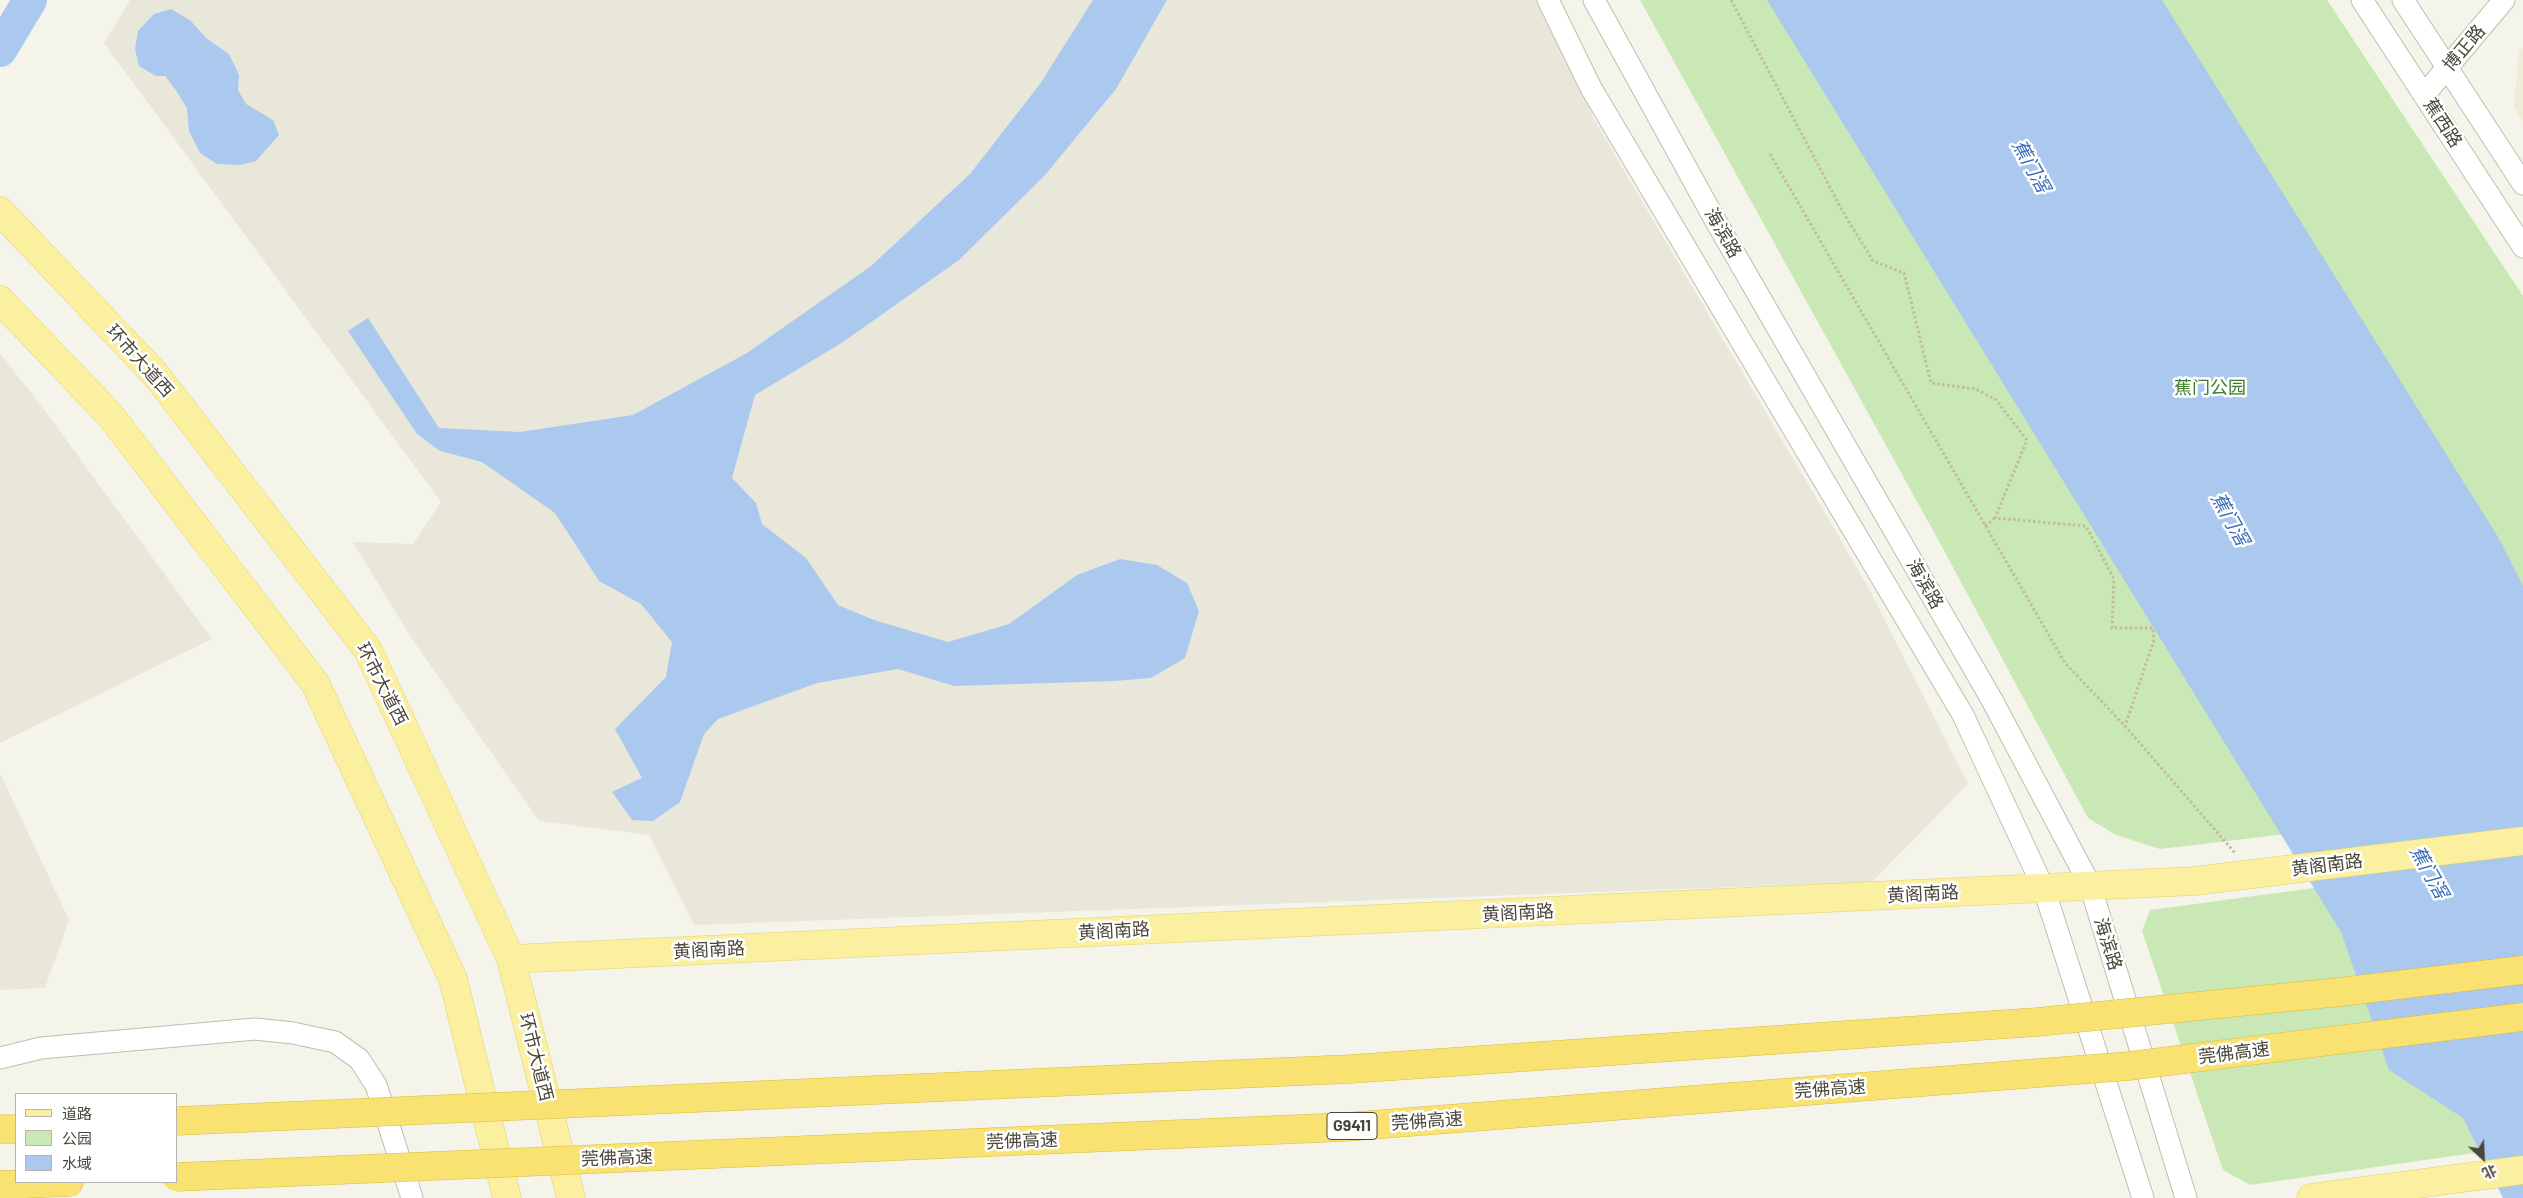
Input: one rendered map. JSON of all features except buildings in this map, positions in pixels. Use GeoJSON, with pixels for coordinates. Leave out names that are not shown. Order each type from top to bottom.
{"type":"FeatureCollection","features":[{"type":"Feature","properties":{"kind":"highway"},"geometry":{"type":"LineString","coordinates":[[178,1121],[1360,1068],[2037,1022],[2340,992],[2523,970]]}},
{"type":"Feature","properties":{"kind":"highway","name":"莞佛高速"},"geometry":{"type":"LineString","coordinates":[[178,1177],[1345,1127],[2129,1066],[2523,1017]]}},
{"type":"Feature","properties":{"kind":"highway"},"geometry":{"type":"LineString","coordinates":[[0,1129],[15,1128]]}},
{"type":"Feature","properties":{"kind":"highway"},"geometry":{"type":"LineString","coordinates":[[0,1185],[46,1183]]}},
{"type":"Feature","properties":{"kind":"main road","name":"环市大道西"},"geometry":{"type":"LineString","coordinates":[[0,211],[156,375],[368,650],[512,959],[571,1198]]}},
{"type":"Feature","properties":{"kind":"main road"},"geometry":{"type":"LineString","coordinates":[[0,300],[110,415],[315,682],[454,979],[508,1198]]}},
{"type":"Feature","properties":{"kind":"main road","name":"黄阁南路"},"geometry":{"type":"LineString","coordinates":[[512,959],[2195,881],[2523,842]]}},
{"type":"Feature","properties":{"kind":"main road"},"geometry":{"type":"LineString","coordinates":[[2311,1198],[2523,1170]]}},
{"type":"Feature","properties":{"kind":"street"},"geometry":{"type":"LineString","coordinates":[[1548,0],[1591,88],[1963,714],[2044,889],[2142,1198]]}},
{"type":"Feature","properties":{"kind":"street","name":"海滨路"},"geometry":{"type":"LineString","coordinates":[[1594,0],[1714,218],[1992,700],[2090,885],[2186,1198]]}},
{"type":"Feature","properties":{"kind":"street","name":"蕉西路"},"geometry":{"type":"LineString","coordinates":[[2362,0],[2523,247]]}},
{"type":"Feature","properties":{"kind":"street","name":"蕉西路"},"geometry":{"type":"LineString","coordinates":[[2403,0],[2523,184]]}},
{"type":"Feature","properties":{"kind":"street","name":"博正路"},"geometry":{"type":"LineString","coordinates":[[2424,95],[2504,0]]}},
{"type":"Feature","properties":{"kind":"street"},"geometry":{"type":"LineString","coordinates":[[0,1058],[41,1048],[255,1029],[293,1033],[335,1042],[359,1059],[376,1085],[412,1198]]}},
{"type":"Feature","properties":{"kind":"path"},"geometry":{"type":"LineString","coordinates":[[1731,0],[1843,212],[1873,261],[1904,273],[1931,383],[1976,389],[1996,400],[2027,440],[1995,518],[1985,526]]}},
{"type":"Feature","properties":{"kind":"path"},"geometry":{"type":"LineString","coordinates":[[1770,154],[2065,663],[2125,726],[2236,853]]}},
{"type":"Feature","properties":{"kind":"path"},"geometry":{"type":"LineString","coordinates":[[1995,518],[2086,526],[2114,579],[2112,628],[2153,628],[2154,640],[2125,726]]}},
{"type":"Feature","properties":{"kind":"shaded area"},"geometry":{"type":"Polygon","coordinates":[[[130,0],[1535,0],[1595,121],[1867,585],[1968,784],[1872,882],[694,925],[649,835],[539,821],[412,639],[353,542],[413,544],[441,502],[104,43],[130,0]]]}},
{"type":"Feature","properties":{"kind":"shaded area"},"geometry":{"type":"Polygon","coordinates":[[[2523,48],[2523,121],[2514,107],[2519,52],[2523,48]]]}},
{"type":"Feature","properties":{"kind":"shaded area"},"geometry":{"type":"Polygon","coordinates":[[[0,353],[48,415],[212,639],[0,743],[0,353]]]}},
{"type":"Feature","properties":{"kind":"shaded area"},"geometry":{"type":"Polygon","coordinates":[[[0,773],[69,920],[45,988],[0,990],[0,773]]]}},
{"type":"Feature","properties":{"kind":"green space","name":"蕉门公园"},"geometry":{"type":"Polygon","coordinates":[[[1640,0],[2327,0],[2523,296],[2523,806],[2160,849],[2116,835],[2088,818],[1941,545],[1640,0]]]}},
{"type":"Feature","properties":{"kind":"green space"},"geometry":{"type":"Polygon","coordinates":[[[2523,860],[2523,1146],[2250,1185],[2223,1170],[2142,931],[2150,910],[2523,860]]]}},
{"type":"Feature","properties":{"kind":"water"},"geometry":{"type":"Polygon","coordinates":[[[1093,0],[1167,0],[1116,89],[1045,175],[959,260],[843,342],[755,395],[732,478],[756,503],[762,524],[806,558],[838,605],[874,620],[948,642],[1009,624],[1077,575],[1120,559],[1157,565],[1187,583],[1199,611],[1185,658],[1151,678],[1114,681],[954,686],[898,669],[817,683],[718,719],[704,734],[680,802],[653,821],[632,820],[612,792],[642,778],[615,729],[666,677],[672,642],[641,604],[599,581],[555,513],[482,462],[440,451],[417,434],[348,331],[368,318],[439,428],[520,432],[633,415],[747,353],[871,266],[970,174],[1040,84],[1093,0]]]}},
{"type":"Feature","properties":{"kind":"water","name":"蕉门公园"},"geometry":{"type":"Polygon","coordinates":[[[1767,0],[2162,0],[2498,537],[2523,586],[2523,1198],[2503,1198],[2463,1118],[2389,1070],[2341,932],[1767,0]]]}},
{"type":"Feature","properties":{"kind":"water"},"geometry":{"type":"Polygon","coordinates":[[[171,9],[191,21],[206,38],[229,54],[239,75],[238,90],[246,104],[273,120],[279,135],[256,161],[240,165],[217,164],[200,153],[189,131],[187,108],[175,89],[165,76],[156,76],[139,66],[135,49],[138,31],[154,14],[171,9]]]}},
{"type":"Feature","properties":{"kind":"waterway"},"geometry":{"type":"LineString","coordinates":[[0,50],[30,0]]}},
{"type":"Feature","properties":{"kind":"water label","name":"蕉门滘"},"geometry":{"type":"Point","coordinates":[2031,166]}},
{"type":"Feature","properties":{"kind":"water label","name":"蕉门滘"},"geometry":{"type":"Point","coordinates":[2230,519]}},
{"type":"Feature","properties":{"kind":"water label","name":"蕉门滘"},"geometry":{"type":"Point","coordinates":[2429,872]}}]}
